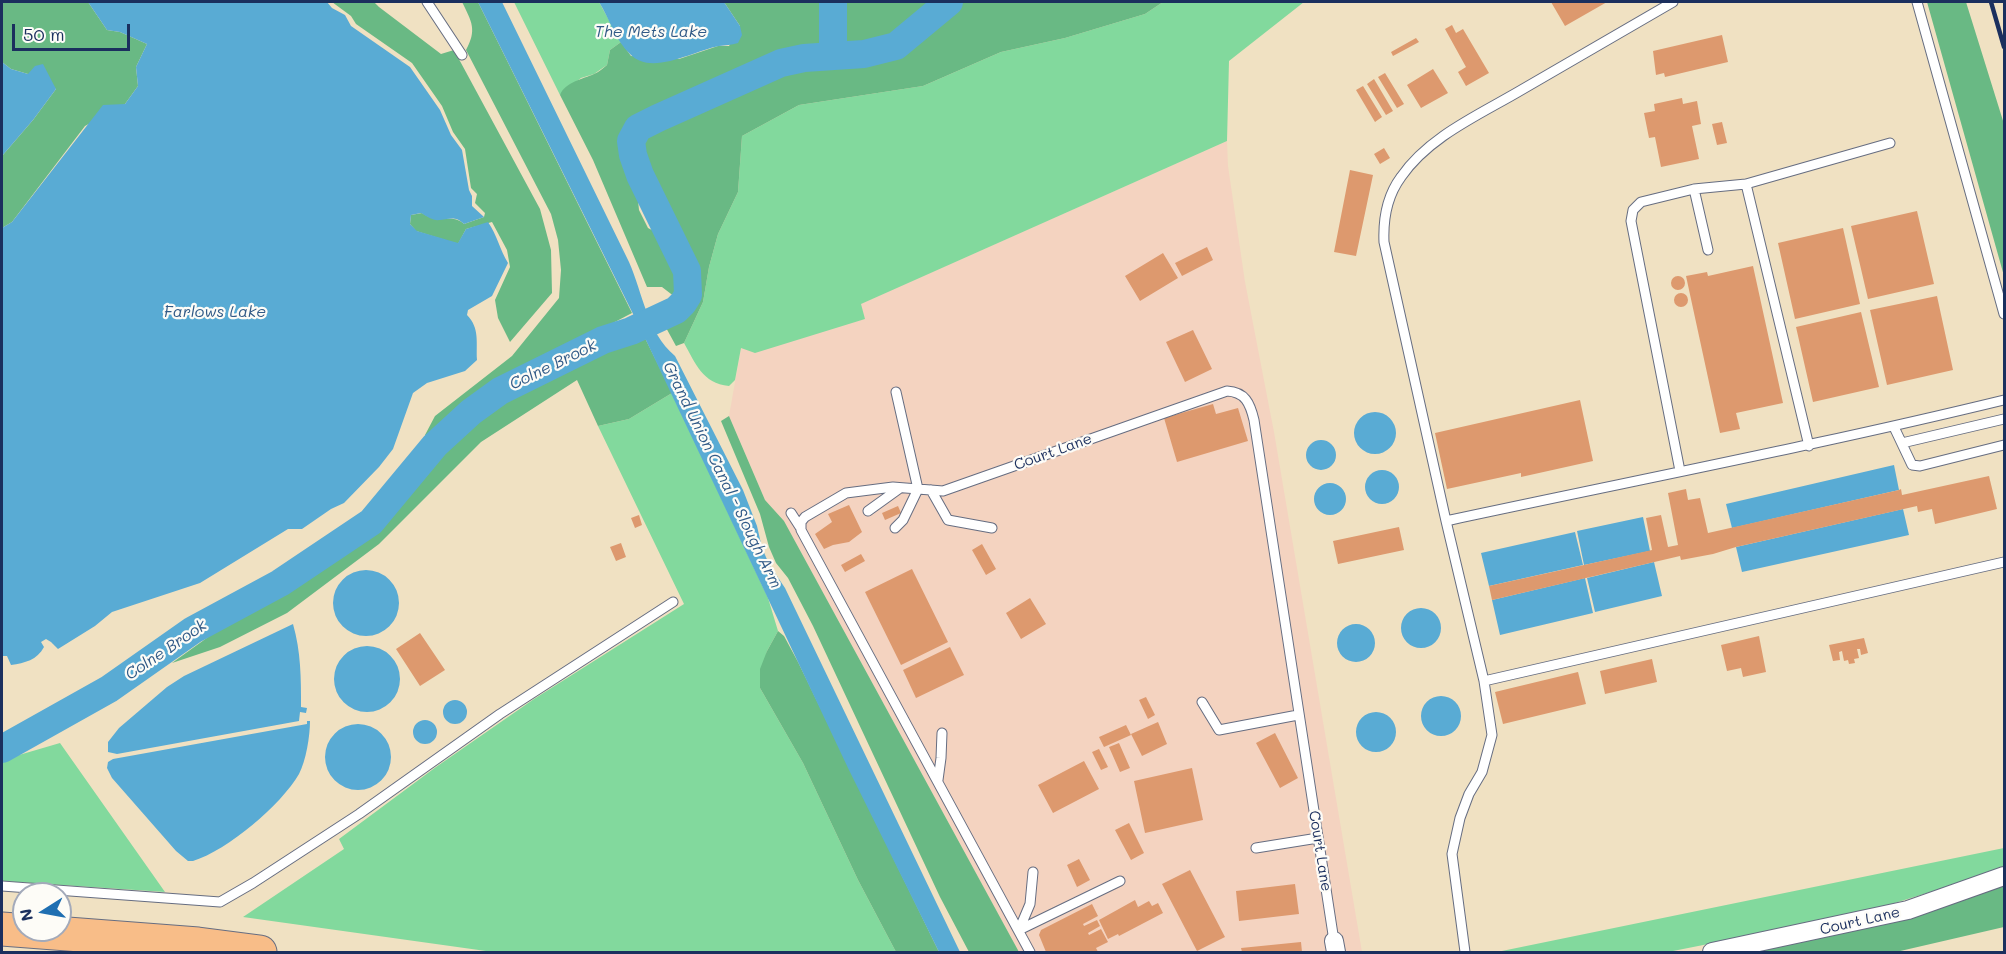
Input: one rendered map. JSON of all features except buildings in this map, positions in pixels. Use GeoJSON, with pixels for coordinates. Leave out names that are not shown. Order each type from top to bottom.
{"type":"FeatureCollection","features":[{"type":"Feature","properties":{"kind":"highway"},"geometry":{"type":"LineString","coordinates":[[2,929],[198,944],[260,952]]}},
{"type":"Feature","properties":{"kind":"street","name":"Court Lane"},"geometry":{"type":"LineString","coordinates":[[1712,952],[1908,910],[2004,876]]}},
{"type":"Feature","properties":{"kind":"lane"},"geometry":{"type":"LineString","coordinates":[[427,2],[462,55]]}},
{"type":"Feature","properties":{"kind":"lane"},"geometry":{"type":"LineString","coordinates":[[1465,952],[1452,854],[1460,818],[1469,794],[1482,772],[1492,735],[1484,681],[1384,242],[1385,216],[1390,196],[1400,177],[1452,131],[1673,2]]}},
{"type":"Feature","properties":{"kind":"lane"},"geometry":{"type":"LineString","coordinates":[[1917,2],[2004,314]]}},
{"type":"Feature","properties":{"kind":"lane"},"geometry":{"type":"LineString","coordinates":[[1680,471],[1631,221],[1633,210],[1641,202],[1694,189],[1746,184],[1890,143]]}},
{"type":"Feature","properties":{"kind":"lane"},"geometry":{"type":"LineString","coordinates":[[1746,184],[1809,446]]}},
{"type":"Feature","properties":{"kind":"lane"},"geometry":{"type":"LineString","coordinates":[[1694,189],[1708,250]]}},
{"type":"Feature","properties":{"kind":"lane","name":"Court Lane"},"geometry":{"type":"LineString","coordinates":[[801,527],[805,517],[846,493],[893,487],[943,491],[1227,390],[1238,393],[1248,401],[1254,420],[1335,947]]}},
{"type":"Feature","properties":{"kind":"lane"},"geometry":{"type":"LineString","coordinates":[[895,528],[903,520],[918,489],[896,392]]}},
{"type":"Feature","properties":{"kind":"lane"},"geometry":{"type":"LineString","coordinates":[[1446,521],[1809,446],[2004,400]]}},
{"type":"Feature","properties":{"kind":"lane"},"geometry":{"type":"LineString","coordinates":[[1902,443],[2004,419]]}},
{"type":"Feature","properties":{"kind":"lane"},"geometry":{"type":"LineString","coordinates":[[1894,427],[1912,465],[1920,466],[2004,446]]}},
{"type":"Feature","properties":{"kind":"lane"},"geometry":{"type":"LineString","coordinates":[[868,512],[900,488]]}},
{"type":"Feature","properties":{"kind":"lane"},"geometry":{"type":"LineString","coordinates":[[931,490],[948,520],[992,528]]}},
{"type":"Feature","properties":{"kind":"lane"},"geometry":{"type":"LineString","coordinates":[[791,513],[801,527],[1030,952]]}},
{"type":"Feature","properties":{"kind":"lane"},"geometry":{"type":"LineString","coordinates":[[1484,681],[2004,562]]}},
{"type":"Feature","properties":{"kind":"lane"},"geometry":{"type":"LineString","coordinates":[[2,886],[220,902],[359,814],[500,714],[673,602]]}},
{"type":"Feature","properties":{"kind":"lane"},"geometry":{"type":"LineString","coordinates":[[1202,702],[1219,730],[1298,715]]}},
{"type":"Feature","properties":{"kind":"lane"},"geometry":{"type":"LineString","coordinates":[[938,780],[942,733]]}},
{"type":"Feature","properties":{"kind":"lane"},"geometry":{"type":"LineString","coordinates":[[1256,849],[1318,838]]}},
{"type":"Feature","properties":{"kind":"lane"},"geometry":{"type":"LineString","coordinates":[[1019,930],[1030,904],[1033,872]]}},
{"type":"Feature","properties":{"kind":"lane"},"geometry":{"type":"LineString","coordinates":[[1019,930],[1120,881]]}},
{"type":"Feature","properties":{"kind":"shaded area"},"geometry":{"type":"Polygon","coordinates":[[[1227,141],[1228,166],[1245,282],[1274,432],[1362,952],[1019,952],[784,521],[765,500],[729,416],[741,348],[865,319],[860,304],[1227,141]]]}},
{"type":"Feature","properties":{"kind":"green space"},"geometry":{"type":"Polygon","coordinates":[[[2,2],[88,2],[107,30],[120,32],[147,44],[136,67],[138,86],[125,104],[85,126],[12,222],[2,228],[2,156],[56,89],[28,74],[11,69],[2,62],[2,2]]]}},
{"type":"Feature","properties":{"kind":"green space"},"geometry":{"type":"Polygon","coordinates":[[[332,2],[374,2],[441,54],[454,50],[540,209],[551,250],[552,293],[510,342],[498,318],[495,300],[510,267],[507,250],[492,222],[466,229],[458,244],[416,231],[410,224],[411,215],[422,213],[435,219],[455,219],[464,224],[484,217],[485,213],[475,203],[477,194],[471,188],[465,149],[453,132],[442,106],[412,63],[356,24],[351,16],[332,2]]]}},
{"type":"Feature","properties":{"kind":"green space"},"geometry":{"type":"Polygon","coordinates":[[[462,2],[478,2],[632,313],[503,384],[464,411],[430,442],[425,435],[435,416],[512,356],[559,298],[561,270],[558,240],[551,214],[466,50],[472,26],[462,2]]]}},
{"type":"Feature","properties":{"kind":"green space"},"geometry":{"type":"Polygon","coordinates":[[[514,2],[599,2],[621,42],[610,50],[607,65],[594,74],[581,78],[560,95],[514,2]]]}},
{"type":"Feature","properties":{"kind":"green space"},"geometry":{"type":"Polygon","coordinates":[[[724,2],[829,2],[829,53],[804,54],[771,64],[664,111],[634,127],[626,143],[636,181],[639,210],[648,228],[661,236],[672,248],[682,270],[683,283],[680,297],[675,297],[662,287],[647,287],[593,160],[560,95],[570,84],[596,73],[607,65],[610,50],[621,42],[631,56],[679,59],[718,46],[729,46],[740,26],[724,2]]]}},
{"type":"Feature","properties":{"kind":"green space"},"geometry":{"type":"Polygon","coordinates":[[[837,2],[946,2],[895,43],[863,52],[836,52],[837,2]]]}},
{"type":"Feature","properties":{"kind":"green space"},"geometry":{"type":"Polygon","coordinates":[[[952,2],[1163,2],[1145,14],[1065,38],[1001,52],[923,86],[799,105],[742,136],[738,192],[718,234],[703,302],[684,343],[676,346],[664,324],[688,310],[694,290],[688,262],[656,202],[635,154],[633,142],[641,130],[781,66],[804,60],[862,57],[896,49],[952,2]]]}},
{"type":"Feature","properties":{"kind":"green space"},"geometry":{"type":"Polygon","coordinates":[[[1163,2],[1304,2],[1229,61],[1227,141],[861,304],[865,319],[755,353],[741,348],[735,380],[729,386],[712,381],[696,365],[684,343],[703,302],[718,234],[738,192],[742,136],[799,105],[923,86],[1001,52],[1065,38],[1145,14],[1163,2]]]}},
{"type":"Feature","properties":{"kind":"green space"},"geometry":{"type":"Polygon","coordinates":[[[1927,2],[1966,2],[2004,124],[2004,276],[1927,2]]]}},
{"type":"Feature","properties":{"kind":"green space"},"geometry":{"type":"Polygon","coordinates":[[[644,336],[672,393],[629,419],[598,426],[577,380],[481,442],[379,544],[287,613],[220,647],[172,663],[372,523],[438,445],[472,413],[501,393],[552,366],[644,336]]]}},
{"type":"Feature","properties":{"kind":"green space"},"geometry":{"type":"Polygon","coordinates":[[[672,393],[768,598],[778,631],[767,651],[760,688],[803,763],[858,880],[896,952],[493,952],[243,917],[344,849],[339,839],[436,767],[534,699],[684,604],[598,426],[629,419],[672,393]]]}},
{"type":"Feature","properties":{"kind":"green space"},"geometry":{"type":"Polygon","coordinates":[[[729,416],[765,500],[784,521],[1019,952],[969,952],[940,897],[813,626],[788,578],[776,563],[760,514],[721,421],[729,416]]]}},
{"type":"Feature","properties":{"kind":"green space"},"geometry":{"type":"Polygon","coordinates":[[[778,631],[784,636],[798,662],[939,952],[896,952],[858,880],[803,763],[760,688],[760,669],[778,631]]]}},
{"type":"Feature","properties":{"kind":"green space"},"geometry":{"type":"Polygon","coordinates":[[[60,743],[165,892],[72,886],[72,882],[2,881],[2,760],[60,743]]]}},
{"type":"Feature","properties":{"kind":"green space"},"geometry":{"type":"Polygon","coordinates":[[[2004,848],[2004,869],[1882,907],[1814,923],[1668,952],[1497,952],[2004,848]]]}},
{"type":"Feature","properties":{"kind":"green space"},"geometry":{"type":"Polygon","coordinates":[[[2004,884],[2004,927],[1896,952],[1725,952],[2004,884]]]}},
{"type":"Feature","properties":{"kind":"water","name":"Farlows Lake"},"geometry":{"type":"Polygon","coordinates":[[[88,2],[327,2],[332,8],[345,15],[351,26],[410,67],[440,110],[451,135],[462,150],[472,206],[484,217],[464,224],[455,219],[435,220],[421,213],[411,215],[410,224],[417,231],[458,243],[466,229],[488,222],[508,263],[492,296],[468,310],[467,315],[476,330],[477,360],[465,371],[427,383],[413,393],[393,449],[344,503],[302,529],[288,529],[200,583],[112,612],[95,626],[58,649],[46,639],[41,642],[44,647],[34,658],[11,665],[7,656],[2,656],[2,228],[12,222],[103,105],[125,104],[138,86],[136,67],[147,44],[120,32],[107,30],[88,2]]]}},
{"type":"Feature","properties":{"kind":"water","name":"Grand Union Canal - Slough Arm"},"geometry":{"type":"Polygon","coordinates":[[[478,2],[502,2],[629,262],[652,324],[658,336],[675,356],[743,490],[769,564],[785,588],[960,952],[939,952],[848,768],[644,336],[478,2]]]}},
{"type":"Feature","properties":{"kind":"water","name":"The Mets Lake"},"geometry":{"type":"Polygon","coordinates":[[[599,2],[724,2],[740,26],[742,35],[738,43],[709,48],[661,63],[649,63],[639,60],[625,49],[599,2]]]}},
{"type":"Feature","properties":{"kind":"water"},"geometry":{"type":"Polygon","coordinates":[[[2,62],[11,69],[28,74],[35,66],[43,64],[56,89],[2,156],[2,62]]]}},
{"type":"Feature","properties":{"kind":"water"},"geometry":{"type":"Polygon","coordinates":[[[1375,412],[1390,418],[1396,433],[1390,448],[1375,454],[1360,448],[1354,433],[1360,418],[1375,412]]]}},
{"type":"Feature","properties":{"kind":"water"},"geometry":{"type":"Polygon","coordinates":[[[1321,440],[1327,441],[1335,449],[1335,461],[1327,469],[1321,470],[1315,469],[1307,461],[1306,455],[1307,449],[1315,441],[1321,440]]]}},
{"type":"Feature","properties":{"kind":"water"},"geometry":{"type":"Polygon","coordinates":[[[1894,465],[1899,490],[1732,528],[1726,504],[1894,465]]]}},
{"type":"Feature","properties":{"kind":"water"},"geometry":{"type":"Polygon","coordinates":[[[1382,470],[1394,475],[1399,487],[1394,499],[1382,504],[1370,499],[1365,487],[1370,475],[1382,470]]]}},
{"type":"Feature","properties":{"kind":"water"},"geometry":{"type":"Polygon","coordinates":[[[1330,483],[1341,488],[1346,499],[1341,510],[1330,515],[1319,510],[1314,499],[1319,488],[1330,483]]]}},
{"type":"Feature","properties":{"kind":"water"},"geometry":{"type":"Polygon","coordinates":[[[1903,509],[1909,535],[1742,572],[1736,547],[1903,509]]]}},
{"type":"Feature","properties":{"kind":"water"},"geometry":{"type":"Polygon","coordinates":[[[1643,517],[1650,551],[1584,565],[1577,531],[1643,517]]]}},
{"type":"Feature","properties":{"kind":"water"},"geometry":{"type":"Polygon","coordinates":[[[1575,532],[1583,565],[1489,586],[1481,553],[1575,532]]]}},
{"type":"Feature","properties":{"kind":"water"},"geometry":{"type":"Polygon","coordinates":[[[1654,562],[1662,596],[1595,612],[1587,578],[1654,562]]]}},
{"type":"Feature","properties":{"kind":"water"},"geometry":{"type":"Polygon","coordinates":[[[366,570],[379,573],[389,580],[396,590],[399,603],[396,616],[389,626],[379,633],[366,636],[353,633],[343,626],[336,616],[333,603],[336,590],[343,580],[353,573],[366,570]]]}},
{"type":"Feature","properties":{"kind":"water"},"geometry":{"type":"Polygon","coordinates":[[[1585,578],[1593,613],[1500,635],[1492,600],[1585,578]]]}},
{"type":"Feature","properties":{"kind":"water"},"geometry":{"type":"Polygon","coordinates":[[[1421,608],[1435,614],[1441,628],[1435,642],[1421,648],[1407,642],[1401,628],[1407,614],[1421,608]]]}},
{"type":"Feature","properties":{"kind":"water"},"geometry":{"type":"Polygon","coordinates":[[[293,624],[301,675],[301,707],[307,708],[306,713],[300,712],[299,721],[117,754],[108,752],[108,742],[119,728],[167,687],[184,676],[293,624]]]}},
{"type":"Feature","properties":{"kind":"water"},"geometry":{"type":"Polygon","coordinates":[[[1356,624],[1369,630],[1375,643],[1369,656],[1356,662],[1343,656],[1337,643],[1343,630],[1356,624]]]}},
{"type":"Feature","properties":{"kind":"water"},"geometry":{"type":"Polygon","coordinates":[[[367,646],[380,648],[390,656],[398,666],[400,679],[398,692],[390,702],[380,710],[367,712],[354,710],[344,702],[336,692],[334,679],[336,666],[344,656],[354,648],[367,646]]]}},
{"type":"Feature","properties":{"kind":"water"},"geometry":{"type":"Polygon","coordinates":[[[1441,696],[1455,702],[1461,716],[1455,730],[1441,736],[1427,730],[1421,716],[1427,702],[1441,696]]]}},
{"type":"Feature","properties":{"kind":"water"},"geometry":{"type":"Polygon","coordinates":[[[455,700],[464,703],[467,712],[464,721],[455,724],[446,721],[443,712],[446,703],[455,700]]]}},
{"type":"Feature","properties":{"kind":"water"},"geometry":{"type":"Polygon","coordinates":[[[1376,712],[1384,713],[1390,718],[1395,724],[1395,740],[1390,746],[1384,751],[1376,752],[1368,751],[1362,746],[1357,740],[1356,732],[1357,724],[1362,718],[1368,713],[1376,712]]]}},
{"type":"Feature","properties":{"kind":"water"},"geometry":{"type":"Polygon","coordinates":[[[425,720],[434,723],[437,732],[434,741],[425,744],[416,741],[413,732],[416,723],[425,720]]]}},
{"type":"Feature","properties":{"kind":"water"},"geometry":{"type":"Polygon","coordinates":[[[307,721],[310,721],[310,727],[306,755],[299,774],[291,786],[267,812],[237,837],[193,861],[188,861],[176,851],[112,778],[107,768],[108,762],[113,759],[307,724],[307,721]]]}},
{"type":"Feature","properties":{"kind":"water"},"geometry":{"type":"Polygon","coordinates":[[[352,724],[364,724],[376,729],[386,739],[391,757],[389,770],[376,785],[364,790],[352,790],[340,785],[330,775],[325,763],[325,751],[330,739],[340,729],[352,724]]]}},
{"type":"Feature","properties":{"kind":"waterway"},"geometry":{"type":"LineString","coordinates":[[833,2],[833,55]]}},
{"type":"Feature","properties":{"kind":"waterway","name":"Colne Brook"},"geometry":{"type":"LineString","coordinates":[[2,749],[109,689],[193,630],[280,583],[371,522],[435,445],[471,412],[500,391],[603,340],[631,331],[676,310],[688,295],[687,271],[640,175],[633,155],[631,141],[638,128],[781,63],[804,58],[864,54],[896,46],[949,2]]}},
{"type":"Feature","properties":{"kind":"railway"},"geometry":{"type":"LineString","coordinates":[[1991,2],[2004,47]]}}]}
